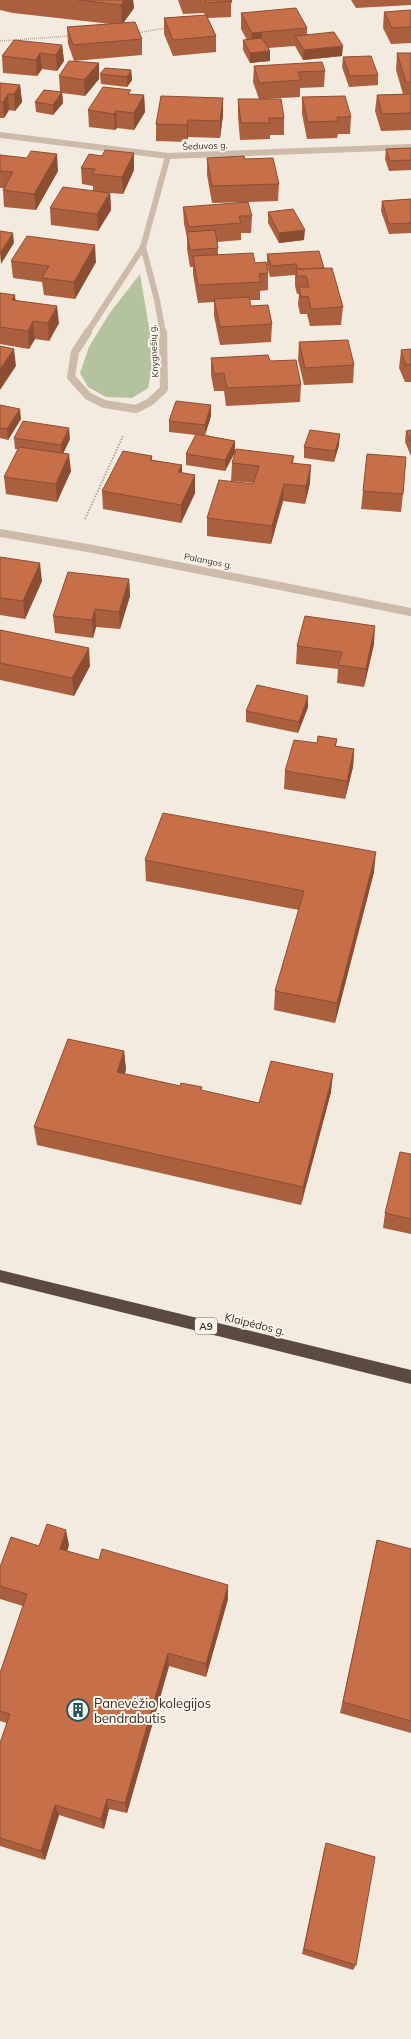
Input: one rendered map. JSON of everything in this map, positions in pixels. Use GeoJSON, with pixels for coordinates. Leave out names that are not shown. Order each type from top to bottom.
{"type":"FeatureCollection","features":[{"type":"Feature","properties":{"kind":"highway","name":"Klaipėdos g."},"geometry":{"type":"LineString","coordinates":[[0,1276],[411,1377]]}},
{"type":"Feature","properties":{"kind":"street","name":"Šeduvos g."},"geometry":{"type":"LineString","coordinates":[[0,135],[168,156],[411,148]]}},
{"type":"Feature","properties":{"kind":"street"},"geometry":{"type":"LineString","coordinates":[[136,409],[104,404],[88,396],[71,377],[75,352],[143,247],[168,156]]}},
{"type":"Feature","properties":{"kind":"street","name":"Knygnešių g."},"geometry":{"type":"LineString","coordinates":[[136,409],[150,402],[164,389],[165,373],[164,347],[156,287],[143,247]]}},
{"type":"Feature","properties":{"kind":"street","name":"Palangos g."},"geometry":{"type":"LineString","coordinates":[[0,533],[93,549],[411,612]]}},
{"type":"Feature","properties":{"kind":"path"},"geometry":{"type":"LineString","coordinates":[[134,33],[171,27]]}},
{"type":"Feature","properties":{"kind":"path"},"geometry":{"type":"LineString","coordinates":[[0,41],[74,36]]}},
{"type":"Feature","properties":{"kind":"path"},"geometry":{"type":"LineString","coordinates":[[82,524],[136,409]]}},
{"type":"Feature","properties":{"kind":"green space"},"geometry":{"type":"Polygon","coordinates":[[[140,274],[154,357],[148,388],[132,398],[106,397],[88,387],[80,373],[89,347],[109,314],[140,274]]]}},
{"type":"Feature","properties":{"kind":"building"},"geometry":{"type":"Polygon","coordinates":[[[78,0],[124,0],[121,5],[78,0]]]}},
{"type":"Feature","properties":{"kind":"building"},"geometry":{"type":"Polygon","coordinates":[[[205,0],[231,0],[231,1],[206,3],[205,0]]]}},
{"type":"Feature","properties":{"kind":"building"},"geometry":{"type":"Polygon","coordinates":[[[296,8],[307,28],[252,33],[241,13],[296,8]]]}},
{"type":"Feature","properties":{"kind":"building"},"geometry":{"type":"Polygon","coordinates":[[[411,10],[411,27],[392,28],[384,12],[411,10]]]}},
{"type":"Feature","properties":{"kind":"building"},"geometry":{"type":"Polygon","coordinates":[[[206,15],[216,36],[173,40],[164,18],[206,15]]]}},
{"type":"Feature","properties":{"kind":"building"},"geometry":{"type":"Polygon","coordinates":[[[135,22],[142,39],[73,45],[67,27],[135,22]]]}},
{"type":"Feature","properties":{"kind":"building"},"geometry":{"type":"Polygon","coordinates":[[[334,32],[343,46],[304,50],[295,36],[334,32]]]}},
{"type":"Feature","properties":{"kind":"building"},"geometry":{"type":"Polygon","coordinates":[[[262,38],[270,51],[250,53],[243,40],[262,38]]]}},
{"type":"Feature","properties":{"kind":"building"},"geometry":{"type":"Polygon","coordinates":[[[14,40],[62,45],[56,55],[40,53],[36,60],[2,56],[14,40]]]}},
{"type":"Feature","properties":{"kind":"building"},"geometry":{"type":"Polygon","coordinates":[[[397,53],[411,53],[411,82],[406,82],[397,53]]]}},
{"type":"Feature","properties":{"kind":"building"},"geometry":{"type":"Polygon","coordinates":[[[371,56],[378,75],[350,76],[343,57],[371,56]]]}},
{"type":"Feature","properties":{"kind":"building"},"geometry":{"type":"Polygon","coordinates":[[[69,61],[99,63],[84,80],[59,76],[69,61]]]}},
{"type":"Feature","properties":{"kind":"building"},"geometry":{"type":"Polygon","coordinates":[[[322,62],[325,71],[298,72],[301,80],[259,83],[254,66],[322,62]]]}},
{"type":"Feature","properties":{"kind":"building"},"geometry":{"type":"Polygon","coordinates":[[[105,68],[131,70],[127,77],[100,74],[105,68]]]}},
{"type":"Feature","properties":{"kind":"building"},"geometry":{"type":"Polygon","coordinates":[[[0,83],[20,85],[14,94],[8,94],[3,102],[0,102],[0,83]]]}},
{"type":"Feature","properties":{"kind":"building"},"geometry":{"type":"Polygon","coordinates":[[[103,87],[131,90],[128,94],[144,95],[134,113],[116,111],[114,114],[88,110],[103,87]]]}},
{"type":"Feature","properties":{"kind":"building"},"geometry":{"type":"Polygon","coordinates":[[[44,90],[62,92],[53,105],[35,102],[44,90]]]}},
{"type":"Feature","properties":{"kind":"building"},"geometry":{"type":"Polygon","coordinates":[[[411,94],[411,113],[382,114],[377,95],[411,94]]]}},
{"type":"Feature","properties":{"kind":"building"},"geometry":{"type":"Polygon","coordinates":[[[161,96],[223,98],[220,121],[188,120],[187,125],[156,124],[161,96]]]}},
{"type":"Feature","properties":{"kind":"building"},"geometry":{"type":"Polygon","coordinates":[[[345,96],[351,117],[337,117],[338,121],[308,122],[302,97],[345,96]]]}},
{"type":"Feature","properties":{"kind":"building"},"geometry":{"type":"Polygon","coordinates":[[[238,99],[281,99],[284,118],[269,118],[270,123],[241,123],[238,99]]]}},
{"type":"Feature","properties":{"kind":"building"},"geometry":{"type":"Polygon","coordinates":[[[411,148],[411,160],[390,161],[386,149],[411,148]]]}},
{"type":"Feature","properties":{"kind":"building"},"geometry":{"type":"Polygon","coordinates":[[[105,150],[134,153],[122,177],[92,174],[95,169],[81,168],[89,154],[102,156],[105,150]]]}},
{"type":"Feature","properties":{"kind":"building"},"geometry":{"type":"Polygon","coordinates":[[[31,151],[57,154],[34,194],[3,190],[13,172],[0,171],[0,155],[27,158],[31,151]]]}},
{"type":"Feature","properties":{"kind":"building"},"geometry":{"type":"Polygon","coordinates":[[[244,156],[245,159],[273,158],[279,184],[212,186],[207,158],[244,156]]]}},
{"type":"Feature","properties":{"kind":"building"},"geometry":{"type":"Polygon","coordinates":[[[63,187],[110,193],[97,214],[50,208],[63,187]]]}},
{"type":"Feature","properties":{"kind":"building"},"geometry":{"type":"Polygon","coordinates":[[[411,199],[411,223],[389,224],[382,201],[411,199]]]}},
{"type":"Feature","properties":{"kind":"building"},"geometry":{"type":"Polygon","coordinates":[[[248,202],[252,216],[239,216],[241,223],[189,227],[183,207],[248,202]]]}},
{"type":"Feature","properties":{"kind":"building"},"geometry":{"type":"Polygon","coordinates":[[[293,209],[305,230],[279,233],[268,212],[293,209]]]}},
{"type":"Feature","properties":{"kind":"building"},"geometry":{"type":"Polygon","coordinates":[[[215,230],[218,248],[190,250],[187,232],[215,230]]]}},
{"type":"Feature","properties":{"kind":"building"},"geometry":{"type":"Polygon","coordinates":[[[0,231],[13,233],[0,253],[0,231]]]}},
{"type":"Feature","properties":{"kind":"building"},"geometry":{"type":"Polygon","coordinates":[[[27,236],[95,245],[74,282],[42,278],[49,266],[11,261],[27,236]]]}},
{"type":"Feature","properties":{"kind":"building"},"geometry":{"type":"Polygon","coordinates":[[[319,251],[324,268],[298,269],[296,264],[271,266],[267,254],[319,251]]]}},
{"type":"Feature","properties":{"kind":"building"},"geometry":{"type":"Polygon","coordinates":[[[253,253],[255,263],[266,262],[268,273],[259,274],[261,282],[198,285],[193,256],[253,253]]]}},
{"type":"Feature","properties":{"kind":"building"},"geometry":{"type":"Polygon","coordinates":[[[332,268],[343,307],[311,309],[308,296],[301,297],[299,287],[309,287],[306,276],[297,276],[296,269],[332,268]]]}},
{"type":"Feature","properties":{"kind":"building"},"geometry":{"type":"Polygon","coordinates":[[[0,293],[15,295],[12,300],[57,306],[48,323],[33,321],[28,331],[0,327],[0,293]]]}},
{"type":"Feature","properties":{"kind":"building"},"geometry":{"type":"Polygon","coordinates":[[[249,297],[251,306],[268,305],[272,324],[220,327],[214,299],[249,297]]]}},
{"type":"Feature","properties":{"kind":"building"},"geometry":{"type":"Polygon","coordinates":[[[348,340],[354,365],[305,368],[299,342],[348,340]]]}},
{"type":"Feature","properties":{"kind":"building"},"geometry":{"type":"Polygon","coordinates":[[[0,346],[14,349],[0,369],[0,346]]]}},
{"type":"Feature","properties":{"kind":"building"},"geometry":{"type":"Polygon","coordinates":[[[411,349],[411,364],[406,365],[401,350],[411,349]]]}},
{"type":"Feature","properties":{"kind":"building"},"geometry":{"type":"Polygon","coordinates":[[[268,355],[270,361],[296,360],[301,385],[227,388],[224,373],[214,374],[211,358],[268,355]]]}},
{"type":"Feature","properties":{"kind":"building"},"geometry":{"type":"Polygon","coordinates":[[[176,401],[211,405],[205,425],[169,421],[176,401]]]}},
{"type":"Feature","properties":{"kind":"building"},"geometry":{"type":"Polygon","coordinates":[[[0,405],[20,409],[7,429],[0,428],[0,405]]]}},
{"type":"Feature","properties":{"kind":"building"},"geometry":{"type":"Polygon","coordinates":[[[23,421],[69,428],[61,445],[14,438],[23,421]]]}},
{"type":"Feature","properties":{"kind":"building"},"geometry":{"type":"Polygon","coordinates":[[[310,430],[340,434],[335,451],[304,447],[310,430]]]}},
{"type":"Feature","properties":{"kind":"building"},"geometry":{"type":"Polygon","coordinates":[[[411,430],[411,442],[406,431],[411,430]]]}},
{"type":"Feature","properties":{"kind":"building"},"geometry":{"type":"Polygon","coordinates":[[[196,434],[235,441],[225,460],[186,454],[196,434]]]}},
{"type":"Feature","properties":{"kind":"building"},"geometry":{"type":"Polygon","coordinates":[[[19,447],[69,454],[56,484],[4,477],[19,447]]]}},
{"type":"Feature","properties":{"kind":"building"},"geometry":{"type":"Polygon","coordinates":[[[236,449],[294,456],[291,463],[311,465],[306,486],[284,484],[272,526],[207,518],[219,480],[253,484],[259,466],[232,463],[236,449]]]}},
{"type":"Feature","properties":{"kind":"building"},"geometry":{"type":"Polygon","coordinates":[[[123,451],[152,456],[150,460],[182,465],[178,472],[195,475],[181,505],[102,491],[123,451]]]}},
{"type":"Feature","properties":{"kind":"building"},"geometry":{"type":"Polygon","coordinates":[[[367,454],[406,457],[403,494],[363,491],[367,454]]]}},
{"type":"Feature","properties":{"kind":"building"},"geometry":{"type":"Polygon","coordinates":[[[0,557],[40,563],[23,601],[0,598],[0,557]]]}},
{"type":"Feature","properties":{"kind":"building"},"geometry":{"type":"Polygon","coordinates":[[[68,572],[129,579],[119,612],[95,609],[92,620],[53,616],[68,572]]]}},
{"type":"Feature","properties":{"kind":"building"},"geometry":{"type":"Polygon","coordinates":[[[305,616],[375,626],[366,669],[338,665],[342,652],[297,646],[305,616]]]}},
{"type":"Feature","properties":{"kind":"building"},"geometry":{"type":"Polygon","coordinates":[[[0,630],[89,648],[72,678],[0,663],[0,630]]]}},
{"type":"Feature","properties":{"kind":"building"},"geometry":{"type":"Polygon","coordinates":[[[257,685],[308,696],[299,722],[246,711],[257,685]]]}},
{"type":"Feature","properties":{"kind":"building"},"geometry":{"type":"Polygon","coordinates":[[[318,736],[337,739],[335,746],[354,749],[347,781],[285,771],[294,740],[317,743],[318,736]]]}},
{"type":"Feature","properties":{"kind":"building"},"geometry":{"type":"Polygon","coordinates":[[[163,813],[376,852],[337,1003],[275,991],[304,891],[145,860],[163,813]]]}},
{"type":"Feature","properties":{"kind":"building"},"geometry":{"type":"Polygon","coordinates":[[[68,1039],[124,1051],[117,1072],[180,1086],[181,1083],[202,1087],[201,1090],[259,1103],[271,1061],[333,1074],[303,1187],[34,1127],[68,1039]]]}},
{"type":"Feature","properties":{"kind":"building"},"geometry":{"type":"Polygon","coordinates":[[[400,1152],[411,1154],[411,1219],[385,1213],[400,1152]]]}},
{"type":"Feature","properties":{"kind":"building","name":"Panevėžio kolegijos bendrabutis"},"geometry":{"type":"Polygon","coordinates":[[[47,1524],[66,1530],[60,1549],[99,1560],[102,1549],[228,1585],[206,1664],[168,1653],[125,1803],[107,1799],[101,1819],[55,1805],[41,1851],[0,1838],[0,1743],[10,1714],[0,1711],[0,1673],[27,1594],[0,1586],[0,1567],[11,1537],[39,1546],[47,1524]]]}},
{"type":"Feature","properties":{"kind":"building"},"geometry":{"type":"Polygon","coordinates":[[[377,1540],[411,1549],[411,1721],[343,1702],[377,1540]]]}},
{"type":"Feature","properties":{"kind":"building"},"geometry":{"type":"Polygon","coordinates":[[[326,1843],[375,1857],[356,1965],[304,1949],[326,1843]]]}},
{"type":"Feature","properties":{"kind":"place","name":"Panevėžio kolegijos bendrabutis"},"geometry":{"type":"Point","coordinates":[78,1710]}}]}
